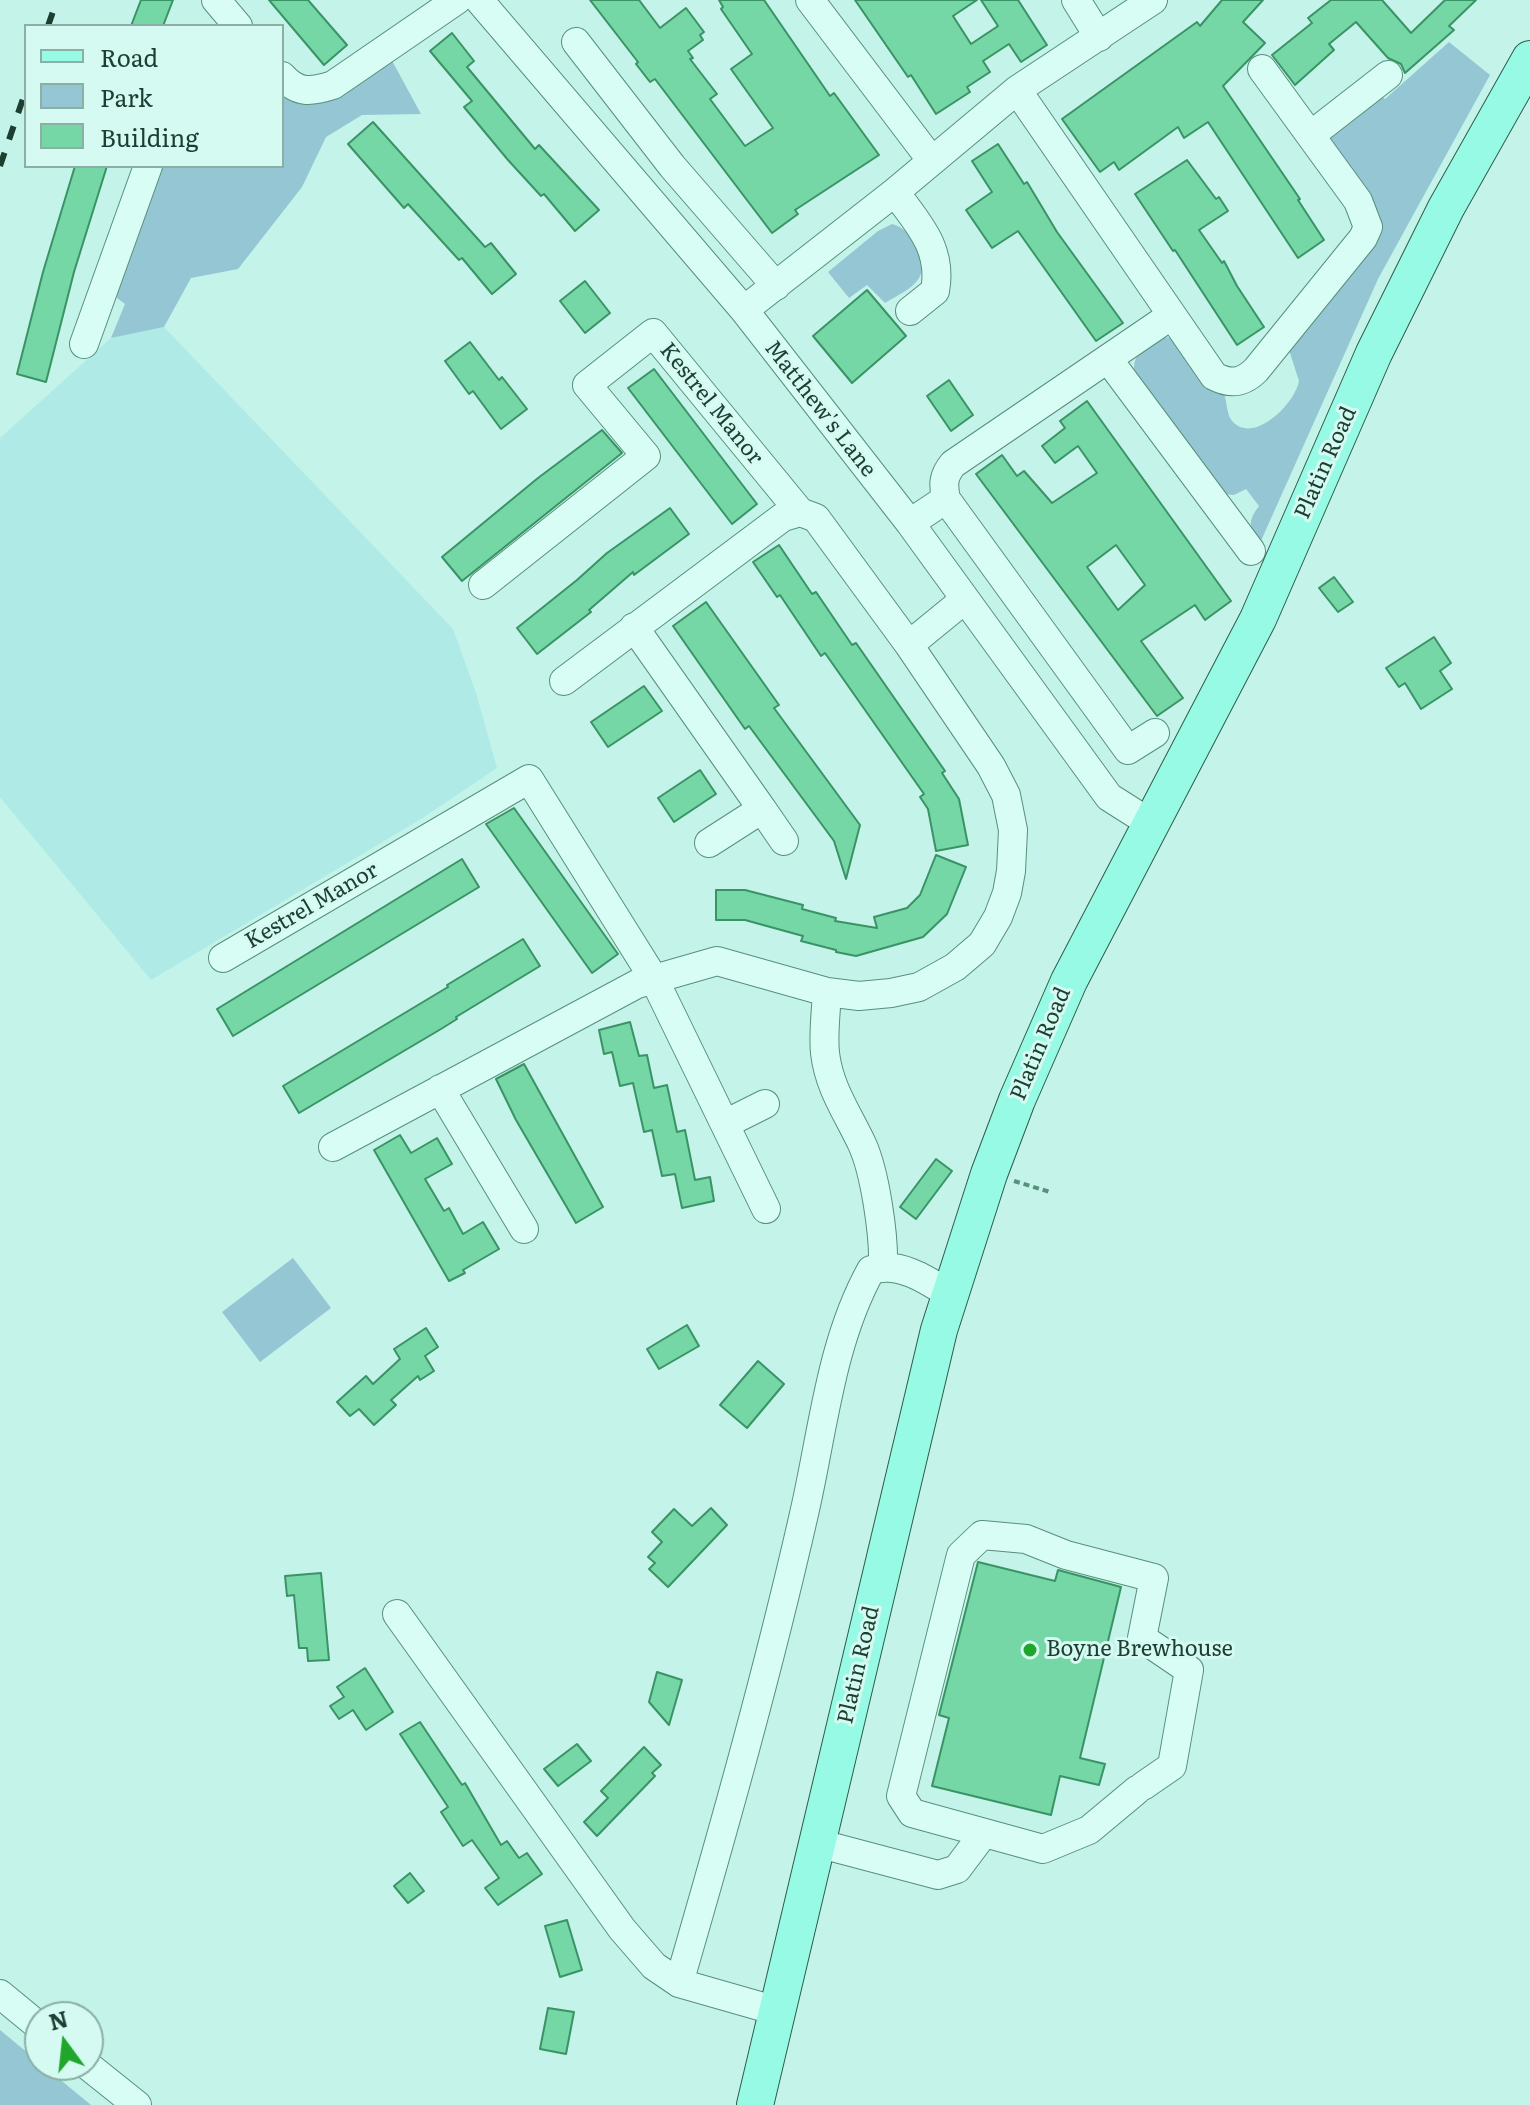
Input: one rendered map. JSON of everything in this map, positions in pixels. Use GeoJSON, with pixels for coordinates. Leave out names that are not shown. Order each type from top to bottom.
{"type":"FeatureCollection","features":[{"type":"Feature","properties":{"kind":"main road","name":"Platin Road"},"geometry":{"type":"LineString","coordinates":[[755,2105],[908,1455],[949,1294],[1017,1100],[1069,981],[1258,619],[1374,353],[1433,234],[1530,59]]}},
{"type":"Feature","properties":{"kind":"street"},"geometry":{"type":"LineString","coordinates":[[216,0],[233,24]]}},
{"type":"Feature","properties":{"kind":"street"},"geometry":{"type":"LineString","coordinates":[[284,78],[292,87],[314,91],[333,85],[457,0]]}},
{"type":"Feature","properties":{"kind":"street","name":"Matthew's Lane"},"geometry":{"type":"LineString","coordinates":[[479,0],[744,310],[910,523],[1109,797],[1150,823]]}},
{"type":"Feature","properties":{"kind":"street"},"geometry":{"type":"LineString","coordinates":[[810,0],[932,161]]}},
{"type":"Feature","properties":{"kind":"street"},"geometry":{"type":"LineString","coordinates":[[1076,0],[1099,37]]}},
{"type":"Feature","properties":{"kind":"street"},"geometry":{"type":"LineString","coordinates":[[744,310],[895,192],[1017,90],[1153,0]]}},
{"type":"Feature","properties":{"kind":"street"},"geometry":{"type":"LineString","coordinates":[[576,42],[672,166],[776,286]]}},
{"type":"Feature","properties":{"kind":"street"},"geometry":{"type":"LineString","coordinates":[[1017,90],[1214,376],[1224,382],[1239,383],[1256,370],[1363,238],[1368,227],[1361,205],[1262,69]]}},
{"type":"Feature","properties":{"kind":"street"},"geometry":{"type":"LineString","coordinates":[[1311,135],[1388,75]]}},
{"type":"Feature","properties":{"kind":"street"},"geometry":{"type":"LineString","coordinates":[[84,344],[147,168]]}},
{"type":"Feature","properties":{"kind":"street"},"geometry":{"type":"LineString","coordinates":[[895,192],[932,246],[938,272],[935,291],[910,311]]}},
{"type":"Feature","properties":{"kind":"street"},"geometry":{"type":"LineString","coordinates":[[1155,733],[1128,750],[946,499],[943,484],[945,472],[953,464],[1172,315]]}},
{"type":"Feature","properties":{"kind":"street","name":"Kestrel Manor"},"geometry":{"type":"LineString","coordinates":[[333,1147],[637,984],[717,961],[827,992],[859,996],[919,987],[955,967],[982,944],[998,917],[1007,893],[1013,830],[1006,795],[991,766],[825,527],[816,518],[800,512],[653,333],[587,385],[646,456],[483,585]]}},
{"type":"Feature","properties":{"kind":"street"},"geometry":{"type":"LineString","coordinates":[[1108,359],[1237,508],[1251,551]]}},
{"type":"Feature","properties":{"kind":"street"},"geometry":{"type":"LineString","coordinates":[[910,523],[946,499]]}},
{"type":"Feature","properties":{"kind":"street"},"geometry":{"type":"LineString","coordinates":[[564,681],[783,517],[800,512]]}},
{"type":"Feature","properties":{"kind":"street"},"geometry":{"type":"LineString","coordinates":[[909,645],[964,600]]}},
{"type":"Feature","properties":{"kind":"street"},"geometry":{"type":"LineString","coordinates":[[634,627],[784,841]]}},
{"type":"Feature","properties":{"kind":"street","name":"Kestrel Manor"},"geometry":{"type":"LineString","coordinates":[[223,958],[529,779],[654,979],[766,1209]]}},
{"type":"Feature","properties":{"kind":"street"},"geometry":{"type":"LineString","coordinates":[[709,843],[762,809]]}},
{"type":"Feature","properties":{"kind":"street"},"geometry":{"type":"LineString","coordinates":[[827,992],[825,1053],[837,1099],[863,1147],[872,1175],[884,1249],[883,1265]]}},
{"type":"Feature","properties":{"kind":"street"},"geometry":{"type":"LineString","coordinates":[[440,1089],[524,1229]]}},
{"type":"Feature","properties":{"kind":"street"},"geometry":{"type":"LineString","coordinates":[[725,1124],[765,1104]]}},
{"type":"Feature","properties":{"kind":"street"},"geometry":{"type":"LineString","coordinates":[[679,1983],[804,1514],[829,1391],[854,1301],[871,1270],[883,1265],[908,1271],[949,1294]]}},
{"type":"Feature","properties":{"kind":"street"},"geometry":{"type":"LineString","coordinates":[[982,1535],[1026,1539],[1066,1555],[1154,1578],[1142,1638],[1189,1670],[1172,1766],[1089,1830],[1043,1849],[984,1833],[912,1813],[901,1796],[961,1555],[982,1535]]}},
{"type":"Feature","properties":{"kind":"street"},"geometry":{"type":"LineString","coordinates":[[397,1614],[622,1929],[654,1966],[679,1983],[777,2011]]}},
{"type":"Feature","properties":{"kind":"street"},"geometry":{"type":"LineString","coordinates":[[817,1843],[938,1875],[957,1869],[984,1833]]}},
{"type":"Feature","properties":{"kind":"street"},"geometry":{"type":"LineString","coordinates":[[0,1994],[24,2014]]}},
{"type":"Feature","properties":{"kind":"street"},"geometry":{"type":"LineString","coordinates":[[104,2079],[137,2105]]}},
{"type":"Feature","properties":{"kind":"path"},"geometry":{"type":"LineString","coordinates":[[989,1174],[1050,1192]]}},
{"type":"Feature","properties":{"kind":"shaded area"},"geometry":{"type":"Polygon","coordinates":[[[164,327],[453,629],[476,693],[497,768],[421,819],[151,980],[0,797],[0,438],[111,338],[164,327]]]}},
{"type":"Feature","properties":{"kind":"green space"},"geometry":{"type":"Polygon","coordinates":[[[1449,42],[1490,75],[1378,279],[1260,543],[1251,525],[1259,506],[1246,489],[1234,495],[1225,494],[1135,374],[1136,359],[1150,342],[1172,338],[1221,389],[1234,423],[1243,428],[1253,428],[1273,418],[1282,409],[1299,381],[1289,350],[1365,254],[1329,142],[1330,135],[1379,94],[1385,99],[1449,42]]]}},
{"type":"Feature","properties":{"kind":"green space"},"geometry":{"type":"Polygon","coordinates":[[[390,57],[421,114],[362,115],[326,137],[302,187],[238,269],[191,278],[164,327],[111,338],[125,304],[113,291],[123,275],[162,168],[284,168],[284,90],[390,57]]]}},
{"type":"Feature","properties":{"kind":"green space"},"geometry":{"type":"Polygon","coordinates":[[[892,224],[905,231],[916,245],[922,261],[918,280],[885,303],[867,285],[849,298],[828,272],[878,231],[892,224]]]}},
{"type":"Feature","properties":{"kind":"green space"},"geometry":{"type":"Polygon","coordinates":[[[293,1258],[331,1308],[260,1362],[222,1312],[293,1258]]]}},
{"type":"Feature","properties":{"kind":"green space"},"geometry":{"type":"Polygon","coordinates":[[[0,2030],[24,2050],[24,2081],[62,2081],[91,2105],[0,2105],[0,2030]]]}},
{"type":"Feature","properties":{"kind":"building"},"geometry":{"type":"Polygon","coordinates":[[[141,0],[173,0],[164,24],[132,24],[141,0]]]}},
{"type":"Feature","properties":{"kind":"building"},"geometry":{"type":"Polygon","coordinates":[[[269,0],[308,0],[347,45],[324,65],[269,0]]]}},
{"type":"Feature","properties":{"kind":"building"},"geometry":{"type":"Polygon","coordinates":[[[590,0],[639,0],[660,28],[686,8],[704,32],[700,35],[703,40],[688,51],[693,58],[690,59],[717,94],[710,99],[745,146],[773,128],[731,69],[752,54],[721,9],[719,0],[764,0],[830,96],[834,93],[879,155],[795,210],[798,214],[772,233],[655,79],[650,82],[590,0]]]}},
{"type":"Feature","properties":{"kind":"building"},"geometry":{"type":"Polygon","coordinates":[[[855,0],[977,0],[953,16],[971,44],[998,26],[981,0],[1018,0],[1047,45],[1021,62],[1009,44],[983,61],[990,72],[967,87],[970,92],[936,114],[855,0]]]}},
{"type":"Feature","properties":{"kind":"building"},"geometry":{"type":"Polygon","coordinates":[[[1222,0],[1263,0],[1243,22],[1265,43],[1223,86],[1300,199],[1324,240],[1298,258],[1208,122],[1184,138],[1178,127],[1119,170],[1114,162],[1100,172],[1062,119],[1197,22],[1200,26],[1222,0]]]}},
{"type":"Feature","properties":{"kind":"building"},"geometry":{"type":"Polygon","coordinates":[[[1331,0],[1382,0],[1411,33],[1445,0],[1476,0],[1449,26],[1454,30],[1405,73],[1401,64],[1388,58],[1356,22],[1329,44],[1334,50],[1295,85],[1272,55],[1312,23],[1308,18],[1331,0]]]}},
{"type":"Feature","properties":{"kind":"building"},"geometry":{"type":"Polygon","coordinates":[[[452,33],[474,61],[467,67],[535,149],[539,145],[599,210],[575,231],[544,194],[541,196],[508,160],[464,107],[472,101],[430,51],[452,33]]]}},
{"type":"Feature","properties":{"kind":"building"},"geometry":{"type":"Polygon","coordinates":[[[373,122],[485,247],[491,243],[516,274],[492,294],[462,258],[459,260],[408,204],[404,208],[348,144],[373,122]]]}},
{"type":"Feature","properties":{"kind":"building"},"geometry":{"type":"Polygon","coordinates":[[[998,144],[1123,323],[1096,341],[1018,231],[992,248],[966,210],[992,192],[972,161],[998,144]]]}},
{"type":"Feature","properties":{"kind":"building"},"geometry":{"type":"Polygon","coordinates":[[[1187,160],[1228,211],[1199,230],[1222,263],[1224,261],[1264,327],[1237,345],[1135,194],[1187,160]]]}},
{"type":"Feature","properties":{"kind":"building"},"geometry":{"type":"Polygon","coordinates":[[[74,168],[106,168],[74,272],[46,382],[17,374],[74,168]]]}},
{"type":"Feature","properties":{"kind":"building"},"geometry":{"type":"Polygon","coordinates":[[[585,281],[610,313],[585,333],[560,301],[585,281]]]}},
{"type":"Feature","properties":{"kind":"building"},"geometry":{"type":"Polygon","coordinates":[[[867,290],[906,336],[852,383],[813,336],[867,290]]]}},
{"type":"Feature","properties":{"kind":"building"},"geometry":{"type":"Polygon","coordinates":[[[470,342],[499,380],[502,377],[527,409],[501,429],[473,391],[469,394],[445,361],[470,342]]]}},
{"type":"Feature","properties":{"kind":"building"},"geometry":{"type":"Polygon","coordinates":[[[654,369],[757,504],[732,524],[628,388],[654,369]]]}},
{"type":"Feature","properties":{"kind":"building"},"geometry":{"type":"Polygon","coordinates":[[[949,380],[973,415],[951,431],[927,396],[949,380]]]}},
{"type":"Feature","properties":{"kind":"building"},"geometry":{"type":"Polygon","coordinates":[[[1087,401],[1231,601],[1205,620],[1195,605],[1141,641],[1183,698],[1157,716],[976,474],[1002,455],[1017,476],[1024,471],[1052,503],[1097,473],[1078,446],[1055,463],[1042,446],[1065,428],[1060,421],[1087,401]],[[1116,545],[1087,567],[1118,610],[1145,585],[1116,545]]]}},
{"type":"Feature","properties":{"kind":"building"},"geometry":{"type":"Polygon","coordinates":[[[602,430],[622,453],[462,581],[442,557],[602,430]]]}},
{"type":"Feature","properties":{"kind":"building"},"geometry":{"type":"Polygon","coordinates":[[[670,508],[689,534],[634,575],[633,572],[589,610],[591,612],[537,654],[517,628],[607,553],[670,508]]]}},
{"type":"Feature","properties":{"kind":"building"},"geometry":{"type":"Polygon","coordinates":[[[779,545],[852,645],[856,643],[945,771],[942,773],[959,799],[968,845],[936,851],[928,809],[920,797],[924,794],[825,653],[821,656],[780,595],[777,597],[753,562],[779,545]]]}},
{"type":"Feature","properties":{"kind":"building"},"geometry":{"type":"Polygon","coordinates":[[[1334,577],[1353,602],[1338,612],[1319,588],[1334,577]]]}},
{"type":"Feature","properties":{"kind":"building"},"geometry":{"type":"Polygon","coordinates":[[[706,602],[779,705],[774,708],[860,825],[846,879],[834,841],[749,726],[745,729],[673,626],[706,602]]]}},
{"type":"Feature","properties":{"kind":"building"},"geometry":{"type":"Polygon","coordinates":[[[1434,637],[1451,663],[1440,671],[1452,689],[1421,709],[1405,683],[1399,687],[1386,668],[1434,637]]]}},
{"type":"Feature","properties":{"kind":"building"},"geometry":{"type":"Polygon","coordinates":[[[644,686],[662,711],[608,747],[591,722],[644,686]]]}},
{"type":"Feature","properties":{"kind":"building"},"geometry":{"type":"Polygon","coordinates":[[[700,770],[716,794],[674,822],[658,798],[700,770]]]}},
{"type":"Feature","properties":{"kind":"building"},"geometry":{"type":"Polygon","coordinates":[[[514,808],[618,954],[592,973],[486,824],[514,808]]]}},
{"type":"Feature","properties":{"kind":"building"},"geometry":{"type":"Polygon","coordinates":[[[936,855],[966,867],[947,914],[923,937],[856,956],[801,941],[803,936],[745,920],[716,920],[716,890],[745,890],[803,905],[802,909],[836,918],[835,921],[877,928],[874,917],[907,908],[920,895],[936,855]]]}},
{"type":"Feature","properties":{"kind":"building"},"geometry":{"type":"Polygon","coordinates":[[[462,859],[479,887],[233,1036],[217,1009],[462,859]]]}},
{"type":"Feature","properties":{"kind":"building"},"geometry":{"type":"Polygon","coordinates":[[[523,939],[540,966],[299,1113],[283,1086],[523,939]]]}},
{"type":"Feature","properties":{"kind":"building"},"geometry":{"type":"Polygon","coordinates":[[[630,1022],[639,1056],[647,1055],[654,1088],[667,1085],[677,1132],[685,1130],[695,1180],[710,1177],[714,1201],[682,1208],[675,1174],[662,1176],[652,1130],[644,1132],[633,1083],[620,1086],[612,1052],[604,1054],[599,1030],[630,1022]]]}},
{"type":"Feature","properties":{"kind":"building"},"geometry":{"type":"Polygon","coordinates":[[[524,1064],[603,1207],[576,1223],[516,1120],[496,1079],[524,1064]]]}},
{"type":"Feature","properties":{"kind":"building"},"geometry":{"type":"Polygon","coordinates":[[[400,1135],[411,1153],[437,1138],[452,1164],[425,1179],[444,1211],[449,1208],[463,1234],[483,1222],[499,1249],[449,1281],[374,1150],[400,1135]]]}},
{"type":"Feature","properties":{"kind":"building"},"geometry":{"type":"Polygon","coordinates":[[[936,1159],[952,1171],[916,1219],[900,1207],[936,1159]]]}},
{"type":"Feature","properties":{"kind":"building"},"geometry":{"type":"Polygon","coordinates":[[[687,1325],[699,1346],[659,1369],[647,1349],[687,1325]]]}},
{"type":"Feature","properties":{"kind":"building"},"geometry":{"type":"Polygon","coordinates":[[[426,1328],[438,1347],[425,1356],[434,1371],[420,1380],[418,1376],[391,1400],[396,1405],[374,1425],[359,1409],[350,1416],[337,1402],[366,1376],[373,1384],[400,1359],[394,1349],[426,1328]]]}},
{"type":"Feature","properties":{"kind":"building"},"geometry":{"type":"Polygon","coordinates":[[[758,1361],[784,1384],[747,1428],[720,1405],[758,1361]]]}},
{"type":"Feature","properties":{"kind":"building"},"geometry":{"type":"Polygon","coordinates":[[[711,1508],[727,1525],[668,1587],[649,1569],[655,1563],[648,1557],[662,1542],[652,1532],[674,1509],[692,1526],[711,1508]]]}},
{"type":"Feature","properties":{"kind":"building","name":"Boyne Brewhouse"},"geometry":{"type":"Polygon","coordinates":[[[978,1562],[1055,1581],[1058,1570],[1121,1587],[1080,1758],[1105,1764],[1099,1785],[1060,1776],[1051,1815],[932,1786],[949,1718],[939,1715],[978,1562]]]}},
{"type":"Feature","properties":{"kind":"building"},"geometry":{"type":"Polygon","coordinates":[[[321,1573],[329,1660],[308,1661],[307,1648],[299,1648],[294,1595],[287,1596],[285,1576],[321,1573]]]}},
{"type":"Feature","properties":{"kind":"building"},"geometry":{"type":"Polygon","coordinates":[[[365,1668],[393,1712],[366,1730],[353,1710],[339,1719],[330,1706],[344,1697],[337,1687],[365,1668]]]}},
{"type":"Feature","properties":{"kind":"building"},"geometry":{"type":"Polygon","coordinates":[[[657,1672],[682,1680],[669,1725],[649,1702],[657,1672]]]}},
{"type":"Feature","properties":{"kind":"building"},"geometry":{"type":"Polygon","coordinates":[[[420,1722],[462,1785],[465,1783],[501,1845],[507,1841],[519,1858],[527,1853],[542,1874],[498,1905],[485,1888],[499,1878],[472,1840],[463,1846],[441,1812],[448,1807],[400,1734],[420,1722]]]}},
{"type":"Feature","properties":{"kind":"building"},"geometry":{"type":"Polygon","coordinates":[[[577,1744],[591,1761],[558,1786],[544,1769],[577,1744]]]}},
{"type":"Feature","properties":{"kind":"building"},"geometry":{"type":"Polygon","coordinates":[[[644,1747],[661,1765],[652,1773],[655,1776],[597,1836],[584,1822],[608,1798],[601,1791],[644,1747]]]}},
{"type":"Feature","properties":{"kind":"building"},"geometry":{"type":"Polygon","coordinates":[[[410,1873],[424,1891],[408,1903],[394,1886],[410,1873]]]}},
{"type":"Feature","properties":{"kind":"building"},"geometry":{"type":"Polygon","coordinates":[[[567,1920],[582,1970],[560,1977],[545,1926],[567,1920]]]}},
{"type":"Feature","properties":{"kind":"building"},"geometry":{"type":"Polygon","coordinates":[[[548,2008],[574,2012],[566,2054],[540,2049],[548,2008]]]}},
{"type":"Feature","properties":{"kind":"railway"},"geometry":{"type":"LineString","coordinates":[[49,24],[57,0]]}},
{"type":"Feature","properties":{"kind":"railway"},"geometry":{"type":"LineString","coordinates":[[0,166],[24,96]]}},
{"type":"Feature","properties":{"kind":"place","name":"Boyne Brewhouse"},"geometry":{"type":"Point","coordinates":[1030,1650]}}]}
